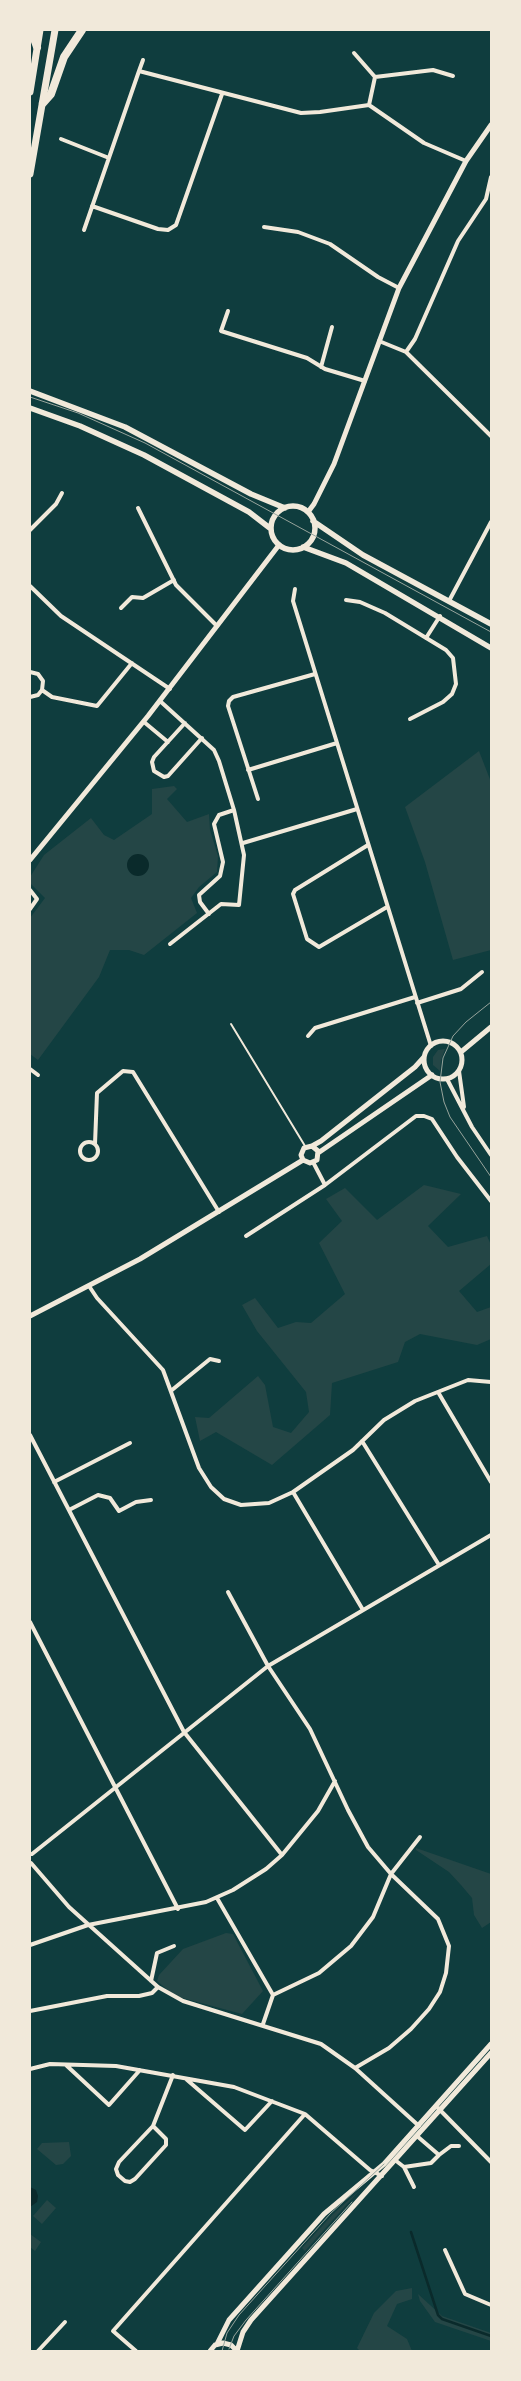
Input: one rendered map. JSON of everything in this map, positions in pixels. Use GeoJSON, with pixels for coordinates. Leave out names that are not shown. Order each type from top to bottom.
{"type":"FeatureCollection","features":[{"type":"Feature","properties":{"kind":"highway"},"geometry":{"type":"LineString","coordinates":[[34,30],[33,36],[37,47]]}},
{"type":"Feature","properties":{"kind":"highway"},"geometry":{"type":"LineString","coordinates":[[30,90],[40,30]]}},
{"type":"Feature","properties":{"kind":"highway"},"geometry":{"type":"LineString","coordinates":[[30,174],[55,30]]}},
{"type":"Feature","properties":{"kind":"highway"},"geometry":{"type":"LineString","coordinates":[[43,103],[51,94],[64,56],[82,30]]}},
{"type":"Feature","properties":{"kind":"main road"},"geometry":{"type":"LineString","coordinates":[[30,391],[125,427],[251,494],[285,508],[297,507],[308,512],[313,521],[347,546],[491,624]]}},
{"type":"Feature","properties":{"kind":"main road"},"geometry":{"type":"LineString","coordinates":[[30,408],[80,426],[144,455],[249,512],[271,529]]}},
{"type":"Feature","properties":{"kind":"main road"},"geometry":{"type":"LineString","coordinates":[[285,508],[275,516],[271,529],[273,536],[280,545],[291,549],[303,547],[346,562],[440,616],[491,648]]}},
{"type":"Feature","properties":{"kind":"main road"},"geometry":{"type":"LineString","coordinates":[[303,547],[313,536],[313,521]]}},
{"type":"Feature","properties":{"kind":"street"},"geometry":{"type":"LineString","coordinates":[[354,53],[375,77]]}},
{"type":"Feature","properties":{"kind":"street"},"geometry":{"type":"LineString","coordinates":[[84,230],[142,60]]}},
{"type":"Feature","properties":{"kind":"street"},"geometry":{"type":"LineString","coordinates":[[375,77],[433,70],[453,76]]}},
{"type":"Feature","properties":{"kind":"street"},"geometry":{"type":"LineString","coordinates":[[139,71],[301,113],[369,105],[424,143],[466,161]]}},
{"type":"Feature","properties":{"kind":"street"},"geometry":{"type":"LineString","coordinates":[[369,105],[375,77]]}},
{"type":"Feature","properties":{"kind":"street"},"geometry":{"type":"LineString","coordinates":[[92,206],[158,229],[168,230],[176,225],[222,94]]}},
{"type":"Feature","properties":{"kind":"street"},"geometry":{"type":"LineString","coordinates":[[308,512],[334,464],[398,288],[466,161],[491,125]]}},
{"type":"Feature","properties":{"kind":"street"},"geometry":{"type":"LineString","coordinates":[[60,139],[109,158]]}},
{"type":"Feature","properties":{"kind":"street"},"geometry":{"type":"LineString","coordinates":[[406,352],[415,338],[458,241],[486,199],[491,177]]}},
{"type":"Feature","properties":{"kind":"street"},"geometry":{"type":"LineString","coordinates":[[264,228],[314,237],[345,253],[378,277],[398,288]]}},
{"type":"Feature","properties":{"kind":"street"},"geometry":{"type":"LineString","coordinates":[[228,311],[221,331],[306,358],[321,366],[365,381]]}},
{"type":"Feature","properties":{"kind":"street"},"geometry":{"type":"LineString","coordinates":[[321,366],[332,328]]}},
{"type":"Feature","properties":{"kind":"street"},"geometry":{"type":"LineString","coordinates":[[379,341],[406,352],[491,436]]}},
{"type":"Feature","properties":{"kind":"street"},"geometry":{"type":"LineString","coordinates":[[30,530],[56,504],[62,493]]}},
{"type":"Feature","properties":{"kind":"street"},"geometry":{"type":"LineString","coordinates":[[138,508],[176,585],[217,626]]}},
{"type":"Feature","properties":{"kind":"street"},"geometry":{"type":"LineString","coordinates":[[449,601],[491,522]]}},
{"type":"Feature","properties":{"kind":"street"},"geometry":{"type":"LineString","coordinates":[[30,860],[144,722],[280,545]]}},
{"type":"Feature","properties":{"kind":"street"},"geometry":{"type":"LineString","coordinates":[[121,608],[132,597],[143,598],[174,580]]}},
{"type":"Feature","properties":{"kind":"street"},"geometry":{"type":"LineString","coordinates":[[30,586],[61,616],[170,688]]}},
{"type":"Feature","properties":{"kind":"street"},"geometry":{"type":"LineString","coordinates":[[295,589],[293,601],[430,1046]]}},
{"type":"Feature","properties":{"kind":"street"},"geometry":{"type":"LineString","coordinates":[[346,600],[360,602],[385,613],[446,650],[453,658],[456,684],[452,694],[443,702],[410,719]]}},
{"type":"Feature","properties":{"kind":"street"},"geometry":{"type":"LineString","coordinates":[[426,638],[440,616]]}},
{"type":"Feature","properties":{"kind":"street"},"geometry":{"type":"LineString","coordinates":[[42,690],[52,696],[97,706],[132,663]]}},
{"type":"Feature","properties":{"kind":"street"},"geometry":{"type":"LineString","coordinates":[[30,672],[38,674],[43,681],[42,690],[38,695],[30,697]]}},
{"type":"Feature","properties":{"kind":"street"},"geometry":{"type":"LineString","coordinates":[[258,799],[228,706],[229,701],[233,697],[315,674]]}},
{"type":"Feature","properties":{"kind":"street"},"geometry":{"type":"LineString","coordinates":[[160,701],[214,750],[234,810],[243,843],[244,855],[239,906],[221,904],[170,944]]}},
{"type":"Feature","properties":{"kind":"street"},"geometry":{"type":"LineString","coordinates":[[144,722],[168,742]]}},
{"type":"Feature","properties":{"kind":"street"},"geometry":{"type":"LineString","coordinates":[[185,723],[152,762],[154,771],[164,777],[171,773],[202,738]]}},
{"type":"Feature","properties":{"kind":"street"},"geometry":{"type":"LineString","coordinates":[[248,770],[337,743]]}},
{"type":"Feature","properties":{"kind":"street"},"geometry":{"type":"LineString","coordinates":[[243,843],[357,809]]}},
{"type":"Feature","properties":{"kind":"street"},"geometry":{"type":"LineString","coordinates":[[208,914],[200,902],[199,895],[220,876],[224,862],[214,824],[218,815],[234,810]]}},
{"type":"Feature","properties":{"kind":"street"},"geometry":{"type":"LineString","coordinates":[[368,845],[295,890],[294,894],[307,939],[319,947],[387,907]]}},
{"type":"Feature","properties":{"kind":"street"},"geometry":{"type":"LineString","coordinates":[[30,890],[37,899],[30,909]]}},
{"type":"Feature","properties":{"kind":"street"},"geometry":{"type":"LineString","coordinates":[[417,1003],[461,989],[482,972]]}},
{"type":"Feature","properties":{"kind":"street"},"geometry":{"type":"LineString","coordinates":[[308,1036],[315,1028],[415,997]]}},
{"type":"Feature","properties":{"kind":"street"},"geometry":{"type":"LineString","coordinates":[[461,1052],[491,1027]]}},
{"type":"Feature","properties":{"kind":"street"},"geometry":{"type":"LineString","coordinates":[[314,1162],[308,1163],[303,1160],[301,1153],[305,1147],[312,1146],[415,1067],[424,1057],[430,1046],[440,1041],[448,1041],[454,1044],[461,1052],[463,1062],[459,1072],[465,1112]]}},
{"type":"Feature","properties":{"kind":"street"},"geometry":{"type":"LineString","coordinates":[[424,1057],[426,1068],[438,1079],[447,1079],[459,1072]]}},
{"type":"Feature","properties":{"kind":"street"},"geometry":{"type":"LineString","coordinates":[[30,1070],[38,1075]]}},
{"type":"Feature","properties":{"kind":"street"},"geometry":{"type":"LineString","coordinates":[[95,1144],[88,1142],[80,1146],[81,1157],[88,1161],[96,1157],[98,1148],[95,1144],[97,1093],[123,1071],[133,1072],[219,1212]]}},
{"type":"Feature","properties":{"kind":"street"},"geometry":{"type":"LineString","coordinates":[[325,1185],[314,1162],[318,1153],[432,1075]]}},
{"type":"Feature","properties":{"kind":"street"},"geometry":{"type":"LineString","coordinates":[[447,1079],[472,1127],[491,1155]]}},
{"type":"Feature","properties":{"kind":"street"},"geometry":{"type":"LineString","coordinates":[[246,1236],[325,1185],[416,1116],[432,1119],[457,1157],[491,1201]]}},
{"type":"Feature","properties":{"kind":"street"},"geometry":{"type":"LineString","coordinates":[[312,1146],[318,1153]]}},
{"type":"Feature","properties":{"kind":"street"},"geometry":{"type":"LineString","coordinates":[[30,1316],[89,1286],[219,1212],[303,1160]]}},
{"type":"Feature","properties":{"kind":"street"},"geometry":{"type":"LineString","coordinates":[[89,1286],[96,1298],[163,1370],[172,1390],[199,1468],[217,1493],[232,1503],[250,1506],[269,1504],[293,1492],[338,1462],[384,1420],[403,1407],[468,1380],[491,1382]]}},
{"type":"Feature","properties":{"kind":"street"},"geometry":{"type":"LineString","coordinates":[[172,1390],[210,1359],[220,1361]]}},
{"type":"Feature","properties":{"kind":"street"},"geometry":{"type":"LineString","coordinates":[[438,1392],[491,1482]]}},
{"type":"Feature","properties":{"kind":"street"},"geometry":{"type":"LineString","coordinates":[[30,1435],[184,1732],[282,1855]]}},
{"type":"Feature","properties":{"kind":"street"},"geometry":{"type":"LineString","coordinates":[[362,1441],[439,1565]]}},
{"type":"Feature","properties":{"kind":"street"},"geometry":{"type":"LineString","coordinates":[[54,1482],[130,1444]]}},
{"type":"Feature","properties":{"kind":"street"},"geometry":{"type":"LineString","coordinates":[[293,1492],[363,1610]]}},
{"type":"Feature","properties":{"kind":"street"},"geometry":{"type":"LineString","coordinates":[[69,1510],[98,1495],[110,1498],[120,1511],[136,1502],[151,1500]]}},
{"type":"Feature","properties":{"kind":"street"},"geometry":{"type":"LineString","coordinates":[[420,2128],[355,2068],[321,2044],[263,2024],[183,2001],[158,1987],[69,1907],[30,1863],[31,1853],[268,1666],[491,1534]]}},
{"type":"Feature","properties":{"kind":"street"},"geometry":{"type":"LineString","coordinates":[[228,1592],[268,1666],[310,1730],[368,1846],[391,1874],[438,1919],[449,1946],[449,1960],[440,1992],[429,2008],[411,2029],[389,2048],[355,2068]]}},
{"type":"Feature","properties":{"kind":"street"},"geometry":{"type":"LineString","coordinates":[[30,1622],[178,1909]]}},
{"type":"Feature","properties":{"kind":"street"},"geometry":{"type":"LineString","coordinates":[[30,1945],[88,1925],[178,1909],[217,1898],[266,1869],[282,1855],[318,1811],[335,1781]]}},
{"type":"Feature","properties":{"kind":"street"},"geometry":{"type":"LineString","coordinates":[[263,2024],[273,1996],[319,1973],[351,1946],[373,1916],[391,1874],[420,1837]]}},
{"type":"Feature","properties":{"kind":"street"},"geometry":{"type":"LineString","coordinates":[[217,1898],[273,1996]]}},
{"type":"Feature","properties":{"kind":"street"},"geometry":{"type":"LineString","coordinates":[[151,1980],[157,1953],[174,1946]]}},
{"type":"Feature","properties":{"kind":"street"},"geometry":{"type":"LineString","coordinates":[[30,2011],[107,1996],[138,1996],[152,1993],[158,1987]]}},
{"type":"Feature","properties":{"kind":"street"},"geometry":{"type":"LineString","coordinates":[[438,2108],[491,2044]]}},
{"type":"Feature","properties":{"kind":"street"},"geometry":{"type":"LineString","coordinates":[[210,2351],[217,2344],[229,2320],[324,2214],[384,2164],[491,2053]]}},
{"type":"Feature","properties":{"kind":"street"},"geometry":{"type":"LineString","coordinates":[[30,2069],[44,2064],[116,2066],[234,2087],[305,2114],[373,2172],[382,2176]]}},
{"type":"Feature","properties":{"kind":"street"},"geometry":{"type":"LineString","coordinates":[[66,2064],[110,2105],[140,2070]]}},
{"type":"Feature","properties":{"kind":"street"},"geometry":{"type":"LineString","coordinates":[[154,2126],[166,2139],[166,2145],[135,2179],[130,2182],[125,2181],[118,2175],[116,2169],[119,2162],[154,2126],[173,2075]]}},
{"type":"Feature","properties":{"kind":"street"},"geometry":{"type":"LineString","coordinates":[[186,2078],[244,2130],[272,2100]]}},
{"type":"Feature","properties":{"kind":"street"},"geometry":{"type":"LineString","coordinates":[[438,2108],[491,2162]]}},
{"type":"Feature","properties":{"kind":"street"},"geometry":{"type":"LineString","coordinates":[[136,2351],[113,2331],[305,2114]]}},
{"type":"Feature","properties":{"kind":"street"},"geometry":{"type":"LineString","coordinates":[[217,2344],[228,2343],[237,2351],[251,2320],[382,2176],[417,2136],[420,2128]]}},
{"type":"Feature","properties":{"kind":"street"},"geometry":{"type":"LineString","coordinates":[[417,2136],[439,2155]]}},
{"type":"Feature","properties":{"kind":"street"},"geometry":{"type":"LineString","coordinates":[[404,2167],[431,2163],[451,2146],[459,2146]]}},
{"type":"Feature","properties":{"kind":"street"},"geometry":{"type":"LineString","coordinates":[[395,2160],[404,2167],[414,2187]]}},
{"type":"Feature","properties":{"kind":"street"},"geometry":{"type":"LineString","coordinates":[[445,2250],[465,2294],[491,2305]]}},
{"type":"Feature","properties":{"kind":"street"},"geometry":{"type":"LineString","coordinates":[[38,2351],[64,2322]]}},
{"type":"Feature","properties":{"kind":"lane"},"geometry":{"type":"LineString","coordinates":[[231,1024],[305,1147]]}},
{"type":"Feature","properties":{"kind":"shaded area"},"geometry":{"type":"Polygon","coordinates":[[[479,751],[491,782],[491,950],[453,960],[425,862],[405,807],[479,751]]]}},
{"type":"Feature","properties":{"kind":"shaded area"},"geometry":{"type":"Polygon","coordinates":[[[174,786],[177,789],[167,799],[187,822],[209,814],[210,830],[218,856],[217,872],[199,887],[191,898],[197,913],[144,955],[129,950],[110,950],[99,977],[38,1060],[30,1054],[30,918],[45,898],[30,883],[30,877],[44,855],[91,818],[104,835],[114,840],[152,814],[152,789],[174,786]]]}},
{"type":"Feature","properties":{"kind":"shaded area"},"geometry":{"type":"Polygon","coordinates":[[[134,854],[142,854],[149,861],[149,869],[142,876],[134,876],[127,869],[127,861],[134,854]]]}},
{"type":"Feature","properties":{"kind":"shaded area"},"geometry":{"type":"Polygon","coordinates":[[[445,1049],[440,1071],[433,1065],[433,1057],[438,1050],[445,1049]]]}},
{"type":"Feature","properties":{"kind":"shaded area"},"geometry":{"type":"Polygon","coordinates":[[[424,1185],[461,1194],[428,1226],[448,1247],[487,1236],[491,1245],[491,1264],[459,1291],[477,1312],[491,1307],[491,1339],[477,1345],[420,1334],[405,1342],[398,1362],[332,1383],[330,1415],[272,1465],[216,1432],[200,1441],[195,1417],[209,1418],[258,1376],[265,1385],[273,1427],[291,1433],[309,1412],[306,1392],[257,1331],[242,1305],[255,1298],[278,1328],[296,1322],[311,1323],[345,1294],[319,1243],[342,1221],[326,1199],[345,1188],[377,1220],[424,1185]]]}},
{"type":"Feature","properties":{"kind":"shaded area"},"geometry":{"type":"Polygon","coordinates":[[[416,1848],[491,1874],[491,1922],[482,1928],[474,1915],[472,1898],[449,1872],[416,1850],[416,1848]]]}},
{"type":"Feature","properties":{"kind":"shaded area"},"geometry":{"type":"Polygon","coordinates":[[[226,1933],[233,1934],[263,1991],[242,2014],[175,1996],[157,1981],[159,1975],[183,1949],[226,1933]]]}},
{"type":"Feature","properties":{"kind":"shaded area"},"geometry":{"type":"Polygon","coordinates":[[[69,2142],[71,2156],[63,2164],[56,2165],[37,2149],[42,2143],[69,2142]]]}},
{"type":"Feature","properties":{"kind":"shaded area"},"geometry":{"type":"Polygon","coordinates":[[[30,2187],[36,2190],[38,2196],[37,2202],[30,2207],[30,2187]]]}},
{"type":"Feature","properties":{"kind":"shaded area"},"geometry":{"type":"Polygon","coordinates":[[[359,2191],[305,2251],[302,2248],[333,2214],[359,2191]]]}},
{"type":"Feature","properties":{"kind":"shaded area"},"geometry":{"type":"Polygon","coordinates":[[[47,2200],[56,2208],[42,2224],[33,2216],[47,2200]]]}},
{"type":"Feature","properties":{"kind":"shaded area"},"geometry":{"type":"Polygon","coordinates":[[[30,2234],[41,2242],[35,2251],[30,2247],[30,2234]]]}},
{"type":"Feature","properties":{"kind":"shaded area"},"geometry":{"type":"Polygon","coordinates":[[[412,2288],[412,2299],[397,2304],[387,2326],[407,2339],[412,2351],[360,2351],[357,2348],[374,2313],[396,2291],[412,2288]]]}},
{"type":"Feature","properties":{"kind":"shaded area"},"geometry":{"type":"Polygon","coordinates":[[[418,2294],[442,2316],[491,2333],[491,2341],[435,2322],[420,2301],[418,2294]]]}},
{"type":"Feature","properties":{"kind":"waterway"},"geometry":{"type":"LineString","coordinates":[[411,2232],[438,2315],[442,2319],[491,2336]]}},
{"type":"Feature","properties":{"kind":"tram line"},"geometry":{"type":"LineString","coordinates":[[30,397],[78,413],[145,443],[491,632]]}},
{"type":"Feature","properties":{"kind":"tram line"},"geometry":{"type":"LineString","coordinates":[[491,1002],[466,1022],[453,1036],[443,1058],[440,1082],[444,1102],[450,1117],[491,1177]]}},
{"type":"Feature","properties":{"kind":"tram line"},"geometry":{"type":"LineString","coordinates":[[222,2351],[227,2333],[239,2315],[330,2214],[384,2164]]}},
{"type":"Feature","properties":{"kind":"tram line"},"geometry":{"type":"LineString","coordinates":[[229,2349],[234,2336],[246,2320],[352,2202]]}}]}
